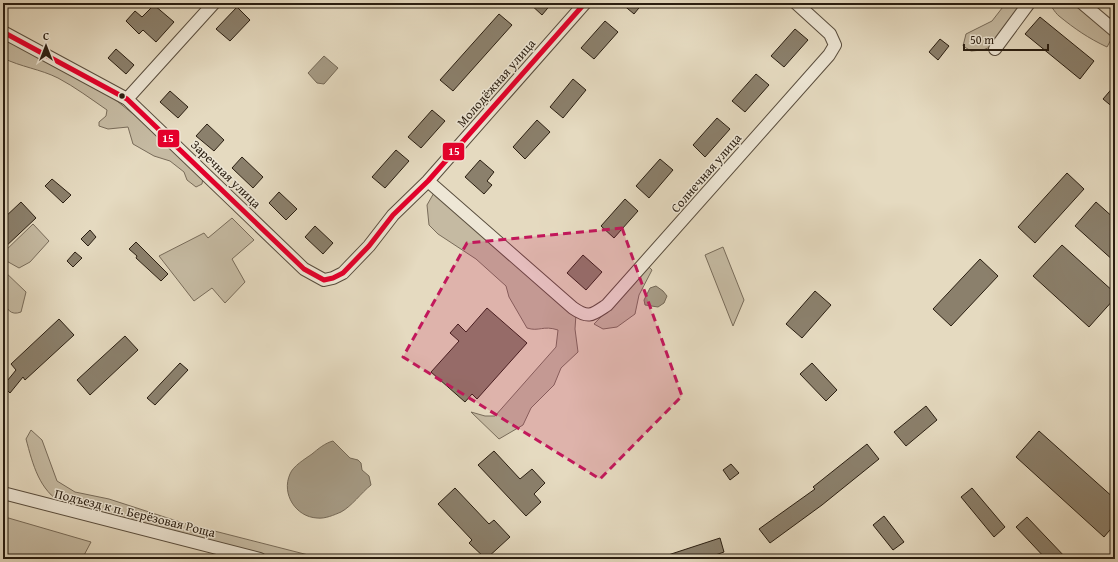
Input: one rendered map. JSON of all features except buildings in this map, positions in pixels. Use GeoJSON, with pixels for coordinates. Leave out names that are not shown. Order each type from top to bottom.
{"type":"FeatureCollection","features":[{"type":"Feature","properties":{"kind":"street"},"geometry":{"type":"LineString","coordinates":[[128,98],[214,3]]}},
{"type":"Feature","properties":{"kind":"street","name":"Молодёжная улица"},"geometry":{"type":"LineString","coordinates":[[324,280],[333,278],[343,273],[369,246],[393,215],[428,181],[585,3]]}},
{"type":"Feature","properties":{"kind":"street","name":"Солнечная улица"},"geometry":{"type":"LineString","coordinates":[[428,181],[568,304],[583,315],[592,315],[612,299],[829,54],[835,45],[830,34],[796,3]]}},
{"type":"Feature","properties":{"kind":"street"},"geometry":{"type":"LineString","coordinates":[[995,49],[1029,3]]}},
{"type":"Feature","properties":{"kind":"street"},"geometry":{"type":"LineString","coordinates":[[1082,3],[1115,31]]}},
{"type":"Feature","properties":{"kind":"street","name":"Заречная улица"},"geometry":{"type":"LineString","coordinates":[[3,32],[128,98],[304,269],[324,280]]}},
{"type":"Feature","properties":{"kind":"street","name":"Подъезд к п. Берёзовая Роща"},"geometry":{"type":"LineString","coordinates":[[3,493],[260,559]]}},
{"type":"Feature","properties":{"kind":"highlighted area"},"geometry":{"type":"Polygon","coordinates":[[[622,228],[682,396],[600,479],[403,357],[467,243],[622,228]]]}},
{"type":"Feature","properties":{"kind":"shaded area"},"geometry":{"type":"Polygon","coordinates":[[[1006,3],[1026,3],[995,45],[983,50],[971,51],[963,46],[966,34],[992,21],[1006,3]]]}},
{"type":"Feature","properties":{"kind":"shaded area"},"geometry":{"type":"Polygon","coordinates":[[[1046,3],[1072,3],[1113,36],[1107,47],[1076,29],[1059,16],[1050,5],[1046,3]]]}},
{"type":"Feature","properties":{"kind":"shaded area"},"geometry":{"type":"Polygon","coordinates":[[[3,40],[22,48],[112,97],[143,122],[203,178],[202,184],[196,187],[187,180],[184,172],[170,161],[154,156],[133,144],[128,127],[108,129],[99,126],[99,122],[106,116],[107,110],[71,85],[51,75],[3,58],[3,40]]]}},
{"type":"Feature","properties":{"kind":"shaded area"},"geometry":{"type":"Polygon","coordinates":[[[324,56],[338,68],[324,84],[317,83],[308,73],[324,56]]]}},
{"type":"Feature","properties":{"kind":"shaded area"},"geometry":{"type":"Polygon","coordinates":[[[435,191],[576,314],[575,329],[578,352],[561,368],[554,385],[531,408],[523,425],[499,439],[471,412],[485,416],[495,416],[556,347],[558,330],[549,328],[527,328],[509,297],[506,286],[476,259],[438,234],[429,225],[427,205],[435,191]]]}},
{"type":"Feature","properties":{"kind":"shaded area"},"geometry":{"type":"Polygon","coordinates":[[[232,218],[254,240],[232,259],[245,282],[225,303],[212,288],[194,301],[159,256],[204,233],[208,238],[232,218]]]}},
{"type":"Feature","properties":{"kind":"shaded area"},"geometry":{"type":"Polygon","coordinates":[[[33,224],[49,241],[30,262],[19,268],[3,259],[3,253],[33,224]]]}},
{"type":"Feature","properties":{"kind":"shaded area"},"geometry":{"type":"Polygon","coordinates":[[[723,247],[744,300],[733,326],[705,255],[723,247]]]}},
{"type":"Feature","properties":{"kind":"shaded area"},"geometry":{"type":"Polygon","coordinates":[[[649,267],[652,270],[639,295],[635,314],[617,327],[603,329],[594,324],[649,267]]]}},
{"type":"Feature","properties":{"kind":"shaded area"},"geometry":{"type":"Polygon","coordinates":[[[3,270],[26,292],[21,312],[14,313],[9,311],[6,306],[3,292],[3,270]]]}},
{"type":"Feature","properties":{"kind":"shaded area"},"geometry":{"type":"Polygon","coordinates":[[[656,286],[667,296],[664,303],[658,307],[645,305],[644,300],[650,288],[656,286]]]}},
{"type":"Feature","properties":{"kind":"shaded area"},"geometry":{"type":"Polygon","coordinates":[[[31,430],[42,440],[57,481],[75,492],[109,499],[183,523],[324,559],[272,559],[63,504],[48,492],[34,467],[26,439],[31,430]]]}},
{"type":"Feature","properties":{"kind":"shaded area"},"geometry":{"type":"Polygon","coordinates":[[[333,441],[350,458],[358,460],[361,463],[362,470],[369,476],[371,485],[341,512],[323,518],[309,517],[303,514],[292,503],[287,489],[290,474],[294,468],[322,446],[333,441]]]}},
{"type":"Feature","properties":{"kind":"shaded area"},"geometry":{"type":"Polygon","coordinates":[[[3,517],[91,542],[82,559],[3,559],[3,517]]]}},
{"type":"Feature","properties":{"kind":"transit line","name":"15"},"geometry":{"type":"LineString","coordinates":[[3,32],[127,99],[304,269],[324,280],[333,278],[343,273],[369,246],[393,215],[428,181],[585,3]]}}]}
